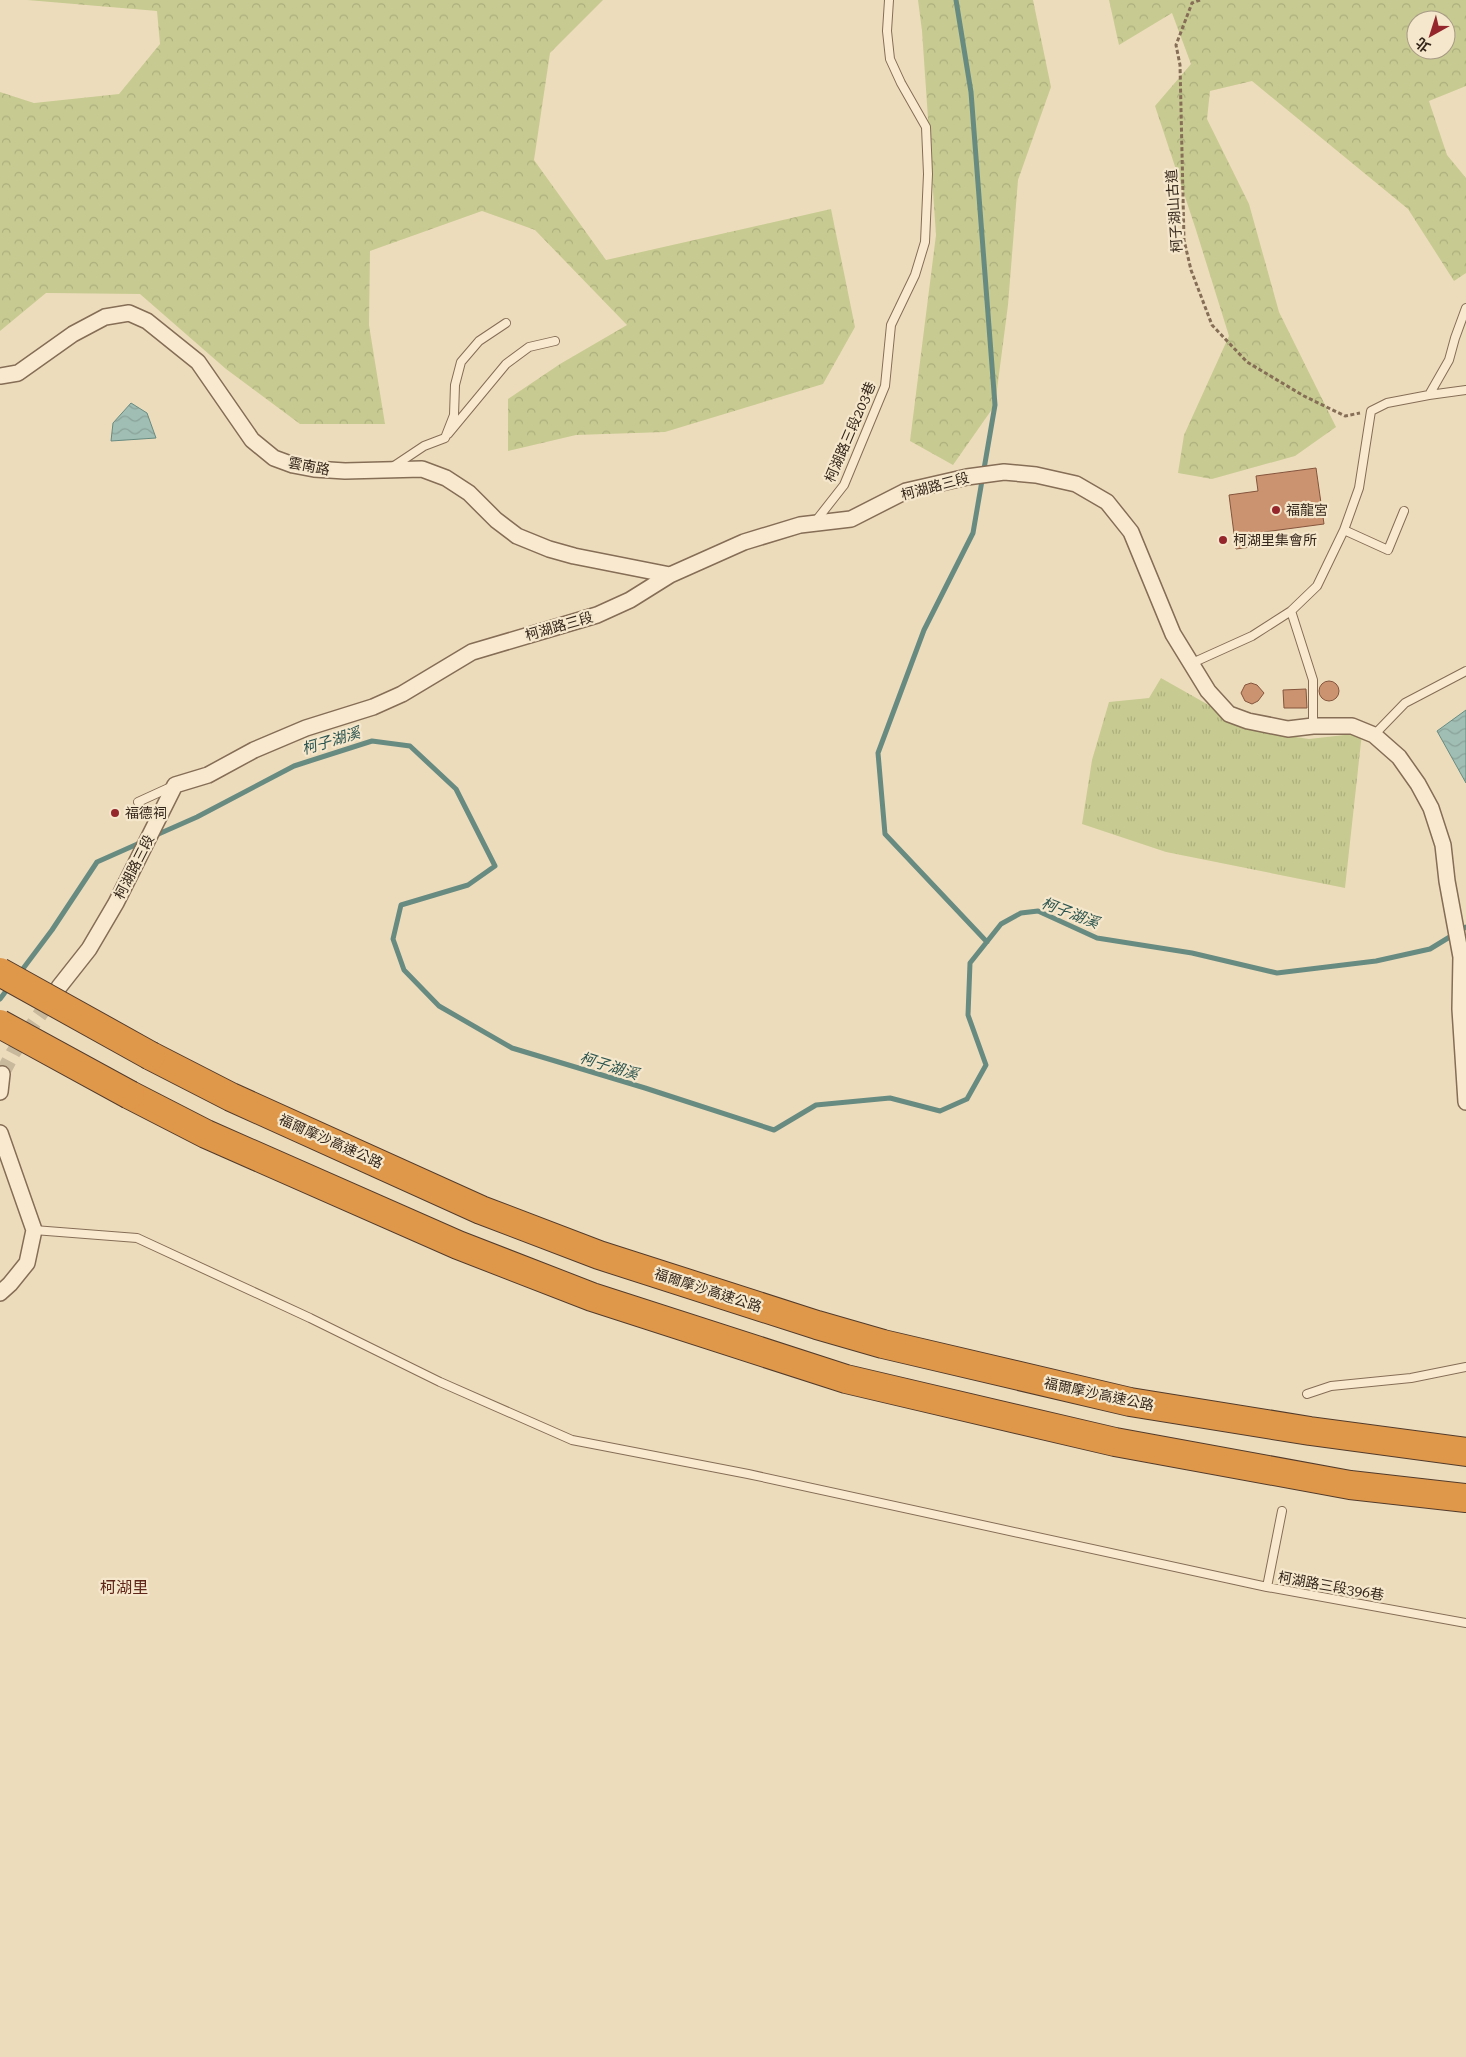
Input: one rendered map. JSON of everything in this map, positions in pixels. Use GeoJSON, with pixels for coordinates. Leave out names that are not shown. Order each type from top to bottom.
{"type":"FeatureCollection","features":[{"type":"Feature","properties":{"kind":"highway","name":"福爾摩沙高速公路"},"geometry":{"type":"LineString","coordinates":[[0,972],[151,1056],[231,1096],[481,1210],[599,1255],[817,1325],[884,1344],[1130,1402],[1310,1431],[1466,1452]]}},
{"type":"Feature","properties":{"kind":"highway"},"geometry":{"type":"LineString","coordinates":[[0,1024],[206,1134],[458,1245],[592,1297],[846,1379],[1115,1442],[1350,1485],[1466,1498]]}},
{"type":"Feature","properties":{"kind":"street","name":"雲南路"},"geometry":{"type":"LineString","coordinates":[[0,376],[18,372],[73,334],[105,317],[129,313],[147,321],[198,362],[252,440],[274,458],[314,470],[422,469],[446,478],[469,493],[496,520],[517,536],[548,549],[625,567],[670,575]]}},
{"type":"Feature","properties":{"kind":"street","name":"柯湖路三段"},"geometry":{"type":"LineString","coordinates":[[59,987],[89,949],[121,894],[175,785],[208,775],[254,750],[306,728],[373,706],[402,694],[472,652],[597,615],[630,600],[670,575],[744,542],[815,522],[851,519],[906,491],[967,477],[1004,472],[1036,475],[1076,484],[1107,502],[1130,532],[1173,634],[1190,664],[1208,691],[1230,714],[1248,721],[1288,729],[1313,726],[1352,726],[1374,736],[1399,756],[1418,784],[1431,808],[1443,844],[1447,881],[1464,961],[1460,1009],[1466,1102]]}},
{"type":"Feature","properties":{"kind":"street"},"geometry":{"type":"LineString","coordinates":[[0,1092],[2,1074]]}},
{"type":"Feature","properties":{"kind":"street"},"geometry":{"type":"LineString","coordinates":[[0,1133],[34,1230],[27,1263],[10,1284],[0,1292]]}},
{"type":"Feature","properties":{"kind":"lane","name":"柯湖路三段203巷"},"geometry":{"type":"LineString","coordinates":[[815,522],[844,485],[885,386],[891,325],[915,275],[926,242],[928,174],[926,127],[901,83],[890,59],[888,31],[889,0]]}},
{"type":"Feature","properties":{"kind":"lane"},"geometry":{"type":"LineString","coordinates":[[1429,395],[1449,360],[1454,338],[1466,308]]}},
{"type":"Feature","properties":{"kind":"lane"},"geometry":{"type":"LineString","coordinates":[[445,438],[454,415],[455,385],[461,362],[479,342],[506,323]]}},
{"type":"Feature","properties":{"kind":"lane"},"geometry":{"type":"LineString","coordinates":[[389,469],[424,446],[445,438],[506,364],[529,347],[555,342]]}},
{"type":"Feature","properties":{"kind":"lane"},"geometry":{"type":"LineString","coordinates":[[1190,664],[1252,636],[1291,611],[1317,586],[1344,530],[1359,488],[1371,411],[1387,403],[1466,390]]}},
{"type":"Feature","properties":{"kind":"lane"},"geometry":{"type":"LineString","coordinates":[[1344,530],[1388,550],[1404,511]]}},
{"type":"Feature","properties":{"kind":"lane"},"geometry":{"type":"LineString","coordinates":[[1291,611],[1314,680],[1313,726]]}},
{"type":"Feature","properties":{"kind":"lane"},"geometry":{"type":"LineString","coordinates":[[1374,736],[1405,703],[1466,671]]}},
{"type":"Feature","properties":{"kind":"lane"},"geometry":{"type":"LineString","coordinates":[[138,802],[175,785]]}},
{"type":"Feature","properties":{"kind":"lane"},"geometry":{"type":"LineString","coordinates":[[34,1230],[137,1238],[310,1318],[440,1382],[572,1440],[748,1474],[1267,1587]]}},
{"type":"Feature","properties":{"kind":"lane"},"geometry":{"type":"LineString","coordinates":[[1307,1394],[1330,1386],[1411,1378],[1466,1367]]}},
{"type":"Feature","properties":{"kind":"lane","name":"柯湖路三段396巷"},"geometry":{"type":"LineString","coordinates":[[1282,1511],[1267,1587],[1466,1623]]}},
{"type":"Feature","properties":{"kind":"path","name":"柯子湖山古道"},"geometry":{"type":"LineString","coordinates":[[1200,0],[1192,3],[1176,45],[1180,65],[1184,240],[1191,270],[1212,325],[1246,362],[1304,396],[1345,416],[1371,411]]}},
{"type":"Feature","properties":{"kind":"green space"},"geometry":{"type":"Polygon","coordinates":[[[27,0],[603,0],[550,53],[534,160],[606,260],[831,209],[855,327],[823,384],[665,432],[576,435],[508,451],[508,399],[560,364],[627,325],[535,230],[482,211],[370,251],[369,325],[385,424],[300,424],[226,369],[140,294],[46,293],[0,331],[0,92],[34,103],[119,94],[160,44],[157,11],[27,0]]]}},
{"type":"Feature","properties":{"kind":"green space"},"geometry":{"type":"Polygon","coordinates":[[[918,0],[1033,0],[1051,87],[1018,180],[1008,305],[995,405],[953,465],[910,441],[936,235],[922,31],[918,0]]]}},
{"type":"Feature","properties":{"kind":"green space"},"geometry":{"type":"Polygon","coordinates":[[[1109,0],[1466,0],[1466,86],[1429,101],[1447,155],[1466,178],[1466,273],[1454,281],[1408,209],[1252,81],[1210,91],[1207,119],[1249,204],[1279,312],[1336,427],[1295,456],[1212,479],[1178,473],[1184,435],[1229,336],[1155,106],[1191,64],[1172,13],[1119,45],[1109,0]]]}},
{"type":"Feature","properties":{"kind":"green space"},"geometry":{"type":"Polygon","coordinates":[[[1161,678],[1221,712],[1263,732],[1309,739],[1362,733],[1345,888],[1166,852],[1082,824],[1092,760],[1109,702],[1149,698],[1161,678]]]}},
{"type":"Feature","properties":{"kind":"water"},"geometry":{"type":"Polygon","coordinates":[[[131,403],[147,413],[156,438],[111,441],[113,423],[131,403]]]}},
{"type":"Feature","properties":{"kind":"water"},"geometry":{"type":"Polygon","coordinates":[[[1466,710],[1466,783],[1437,731],[1466,710]]]}},
{"type":"Feature","properties":{"kind":"building","name":"福龍宮"},"geometry":{"type":"Polygon","coordinates":[[[1316,468],[1324,524],[1264,532],[1266,545],[1236,549],[1229,495],[1258,491],[1256,476],[1316,468]]]}},
{"type":"Feature","properties":{"kind":"building"},"geometry":{"type":"Polygon","coordinates":[[[1325,681],[1333,681],[1339,687],[1339,695],[1333,701],[1325,701],[1319,695],[1319,687],[1325,681]]]}},
{"type":"Feature","properties":{"kind":"building"},"geometry":{"type":"Polygon","coordinates":[[[1251,683],[1257,685],[1264,693],[1258,701],[1252,704],[1245,701],[1241,693],[1245,685],[1251,683]]]}},
{"type":"Feature","properties":{"kind":"building"},"geometry":{"type":"Polygon","coordinates":[[[1306,689],[1307,708],[1284,708],[1283,690],[1306,689]]]}},
{"type":"Feature","properties":{"kind":"waterway"},"geometry":{"type":"LineString","coordinates":[[956,0],[971,92],[995,405],[973,533],[924,630],[878,753],[885,834],[987,942]]}},
{"type":"Feature","properties":{"kind":"waterway","name":"柯子湖溪"},"geometry":{"type":"LineString","coordinates":[[154,836],[197,817],[294,766],[372,741],[410,746],[456,789],[495,866],[468,885],[401,905],[393,939],[404,970],[439,1006],[512,1048],[645,1088],[774,1130],[816,1105],[890,1098],[940,1111],[967,1099],[986,1065],[968,1015],[970,963],[1001,924],[1021,913],[1038,911],[1097,938],[1192,953],[1277,973],[1376,961],[1430,949],[1466,927]]}},
{"type":"Feature","properties":{"kind":"waterway","name":"柯子湖溪"},"geometry":{"type":"LineString","coordinates":[[19,974],[52,930],[97,862],[142,842]]}},
{"type":"Feature","properties":{"kind":"waterway","name":"柯子湖溪"},"geometry":{"type":"LineString","coordinates":[[0,999],[9,987]]}},
{"type":"Feature","properties":{"kind":"tunnel"},"geometry":{"type":"LineString","coordinates":[[2,1074],[13,1053],[53,996]]}},
{"type":"Feature","properties":{"kind":"place","name":"福龍宮"},"geometry":{"type":"Point","coordinates":[1276,510]}},
{"type":"Feature","properties":{"kind":"place","name":"柯湖里集會所"},"geometry":{"type":"Point","coordinates":[1223,540]}},
{"type":"Feature","properties":{"kind":"place","name":"福德祠"},"geometry":{"type":"Point","coordinates":[115,813]}},
{"type":"Feature","properties":{"kind":"district","name":"柯湖里"},"geometry":{"type":"Point","coordinates":[124,1587]}}]}
